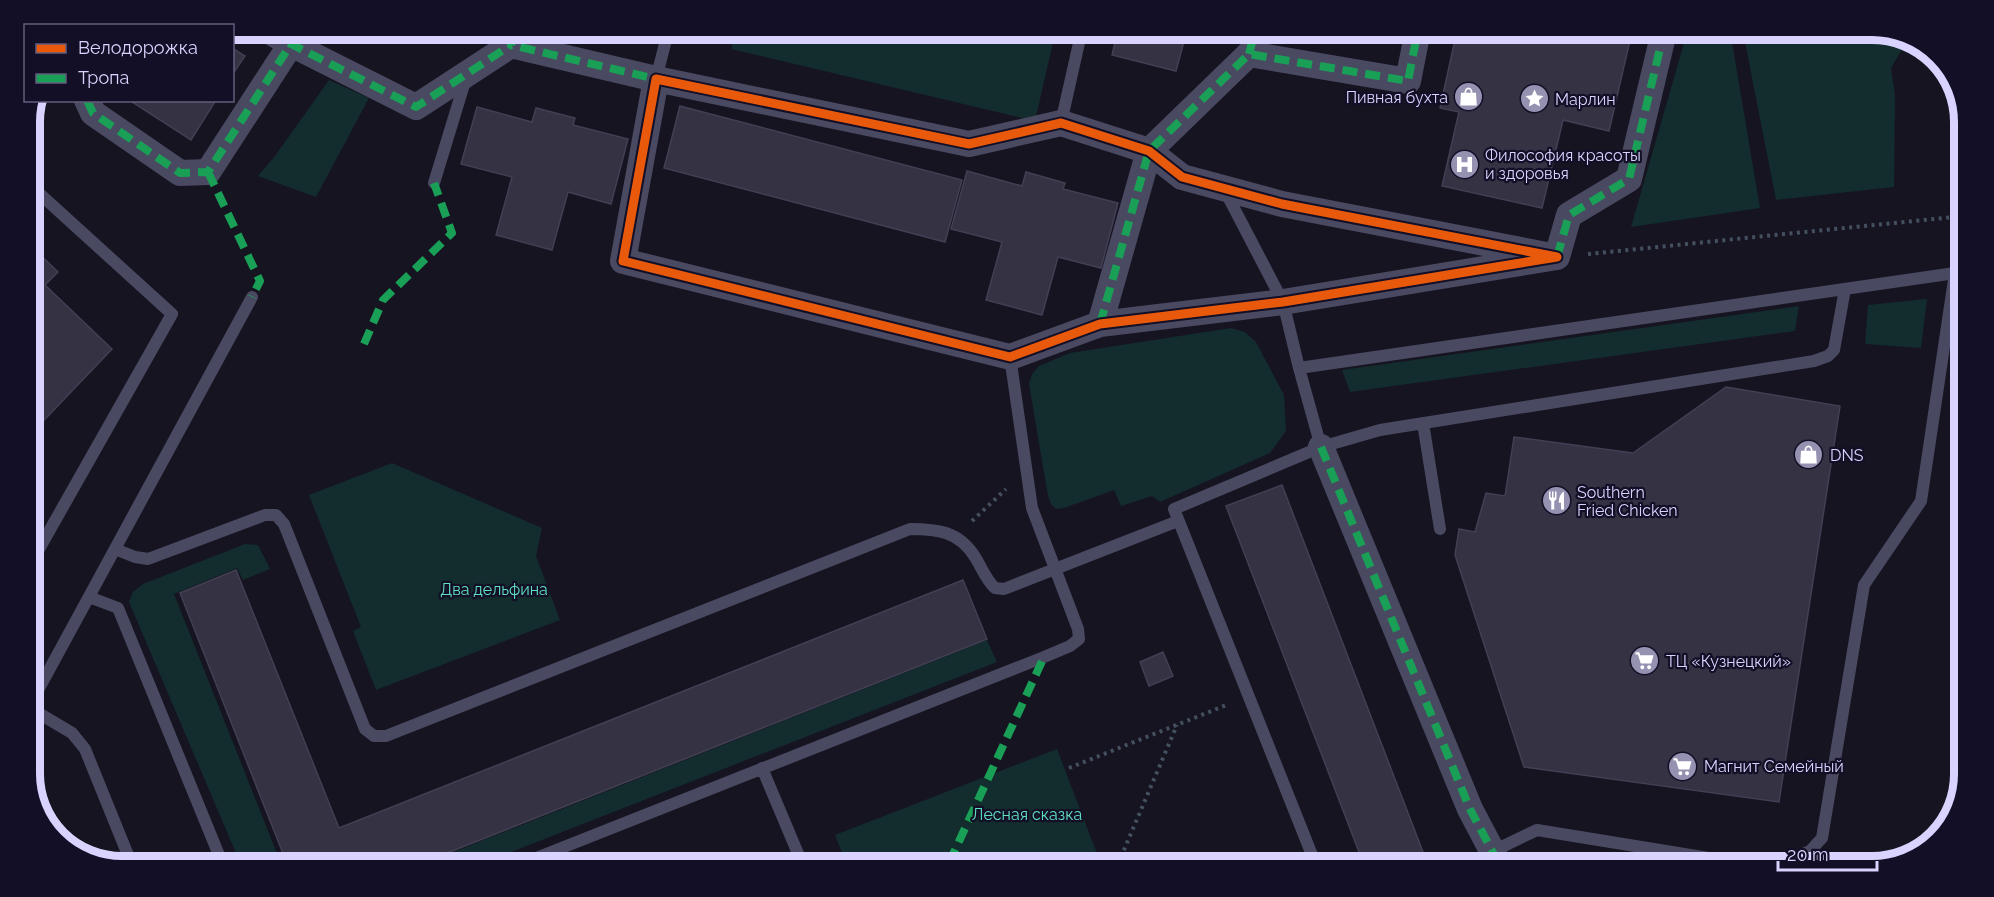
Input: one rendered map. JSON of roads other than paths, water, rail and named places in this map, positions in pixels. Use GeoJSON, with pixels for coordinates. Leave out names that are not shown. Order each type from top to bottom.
{"type":"FeatureCollection","features":[{"type":"Feature","properties":{"kind":"street"},"geometry":{"type":"LineString","coordinates":[[284,40],[416,107],[467,74],[510,40]]}},
{"type":"Feature","properties":{"kind":"street"},"geometry":{"type":"LineString","coordinates":[[519,40],[656,79],[969,144],[1061,123],[1149,151],[1182,177],[1282,204],[1557,257]]}},
{"type":"Feature","properties":{"kind":"street"},"geometry":{"type":"LineString","coordinates":[[1100,324],[1149,151],[1251,44],[1408,81],[1416,40]]}},
{"type":"Feature","properties":{"kind":"street"},"geometry":{"type":"LineString","coordinates":[[1557,257],[1569,214],[1629,179],[1662,40]]}},
{"type":"Feature","properties":{"kind":"street"},"geometry":{"type":"LineString","coordinates":[[88,102],[93,113],[180,173],[208,172],[291,44]]}},
{"type":"Feature","properties":{"kind":"street"},"geometry":{"type":"LineString","coordinates":[[656,79],[623,261],[1010,357],[1100,324],[1283,302],[1557,257]]}},
{"type":"Feature","properties":{"kind":"street"},"geometry":{"type":"LineString","coordinates":[[1321,447],[1470,809],[1495,856]]}},
{"type":"Feature","properties":{"kind":"lane"},"geometry":{"type":"LineString","coordinates":[[656,79],[666,40]]}},
{"type":"Feature","properties":{"kind":"lane"},"geometry":{"type":"LineString","coordinates":[[1061,123],[1080,40]]}},
{"type":"Feature","properties":{"kind":"lane"},"geometry":{"type":"LineString","coordinates":[[434,183],[467,74]]}},
{"type":"Feature","properties":{"kind":"lane"},"geometry":{"type":"LineString","coordinates":[[1223,188],[1283,302],[1321,447]]}},
{"type":"Feature","properties":{"kind":"lane"},"geometry":{"type":"LineString","coordinates":[[41,195],[172,314],[41,546]]}},
{"type":"Feature","properties":{"kind":"lane"},"geometry":{"type":"LineString","coordinates":[[1299,368],[1953,273]]}},
{"type":"Feature","properties":{"kind":"lane"},"geometry":{"type":"LineString","coordinates":[[1312,856],[1174,509],[1321,447],[1380,430],[1814,361],[1828,356],[1834,350],[1845,289]]}},
{"type":"Feature","properties":{"kind":"lane"},"geometry":{"type":"LineString","coordinates":[[41,686],[252,297]]}},
{"type":"Feature","properties":{"kind":"lane"},"geometry":{"type":"LineString","coordinates":[[1798,856],[1810,851],[1822,838],[1864,585],[1921,501],[1953,306]]}},
{"type":"Feature","properties":{"kind":"lane"},"geometry":{"type":"LineString","coordinates":[[541,856],[1070,646],[1079,639],[1078,629],[1032,508],[1010,357]]}},
{"type":"Feature","properties":{"kind":"lane"},"geometry":{"type":"LineString","coordinates":[[1423,423],[1440,529]]}},
{"type":"Feature","properties":{"kind":"lane"},"geometry":{"type":"LineString","coordinates":[[115,549],[135,557],[148,559],[265,515],[276,515],[284,524],[365,729],[374,736],[386,736],[910,529],[933,529],[957,537],[974,554],[989,583],[995,588],[1004,589],[1178,521]]}},
{"type":"Feature","properties":{"kind":"lane"},"geometry":{"type":"LineString","coordinates":[[89,597],[118,608],[219,856]]}},
{"type":"Feature","properties":{"kind":"lane"},"geometry":{"type":"LineString","coordinates":[[41,714],[72,733],[86,748],[128,856]]}},
{"type":"Feature","properties":{"kind":"lane"},"geometry":{"type":"LineString","coordinates":[[762,768],[799,856]]}},
{"type":"Feature","properties":{"kind":"lane"},"geometry":{"type":"LineString","coordinates":[[1499,856],[1537,830],[1697,856]]}},
{"type":"Feature","properties":{"kind":"place","name":"Пивная бухта"},"geometry":{"type":"Point","coordinates":[1469,97]}},
{"type":"Feature","properties":{"kind":"place","name":"Марлин"},"geometry":{"type":"Point","coordinates":[1534,99]}},
{"type":"Feature","properties":{"kind":"place","name":"Философия красоты и здоровья"},"geometry":{"type":"Point","coordinates":[1464,164]}},
{"type":"Feature","properties":{"kind":"place","name":"DNS"},"geometry":{"type":"Point","coordinates":[1809,455]}},
{"type":"Feature","properties":{"kind":"place","name":"Southern Fried Chicken"},"geometry":{"type":"Point","coordinates":[1556,501]}},
{"type":"Feature","properties":{"kind":"place","name":"ТЦ «Кузнецкий»"},"geometry":{"type":"Point","coordinates":[1645,661]}},
{"type":"Feature","properties":{"kind":"place","name":"Магнит Семейный"},"geometry":{"type":"Point","coordinates":[1683,766]}},
{"type":"Feature","properties":{"kind":"park label","name":"Два дельфина"},"geometry":{"type":"Point","coordinates":[494,589]}},
{"type":"Feature","properties":{"kind":"park label","name":"Лесная сказка"},"geometry":{"type":"Point","coordinates":[1027,814]}}]}
